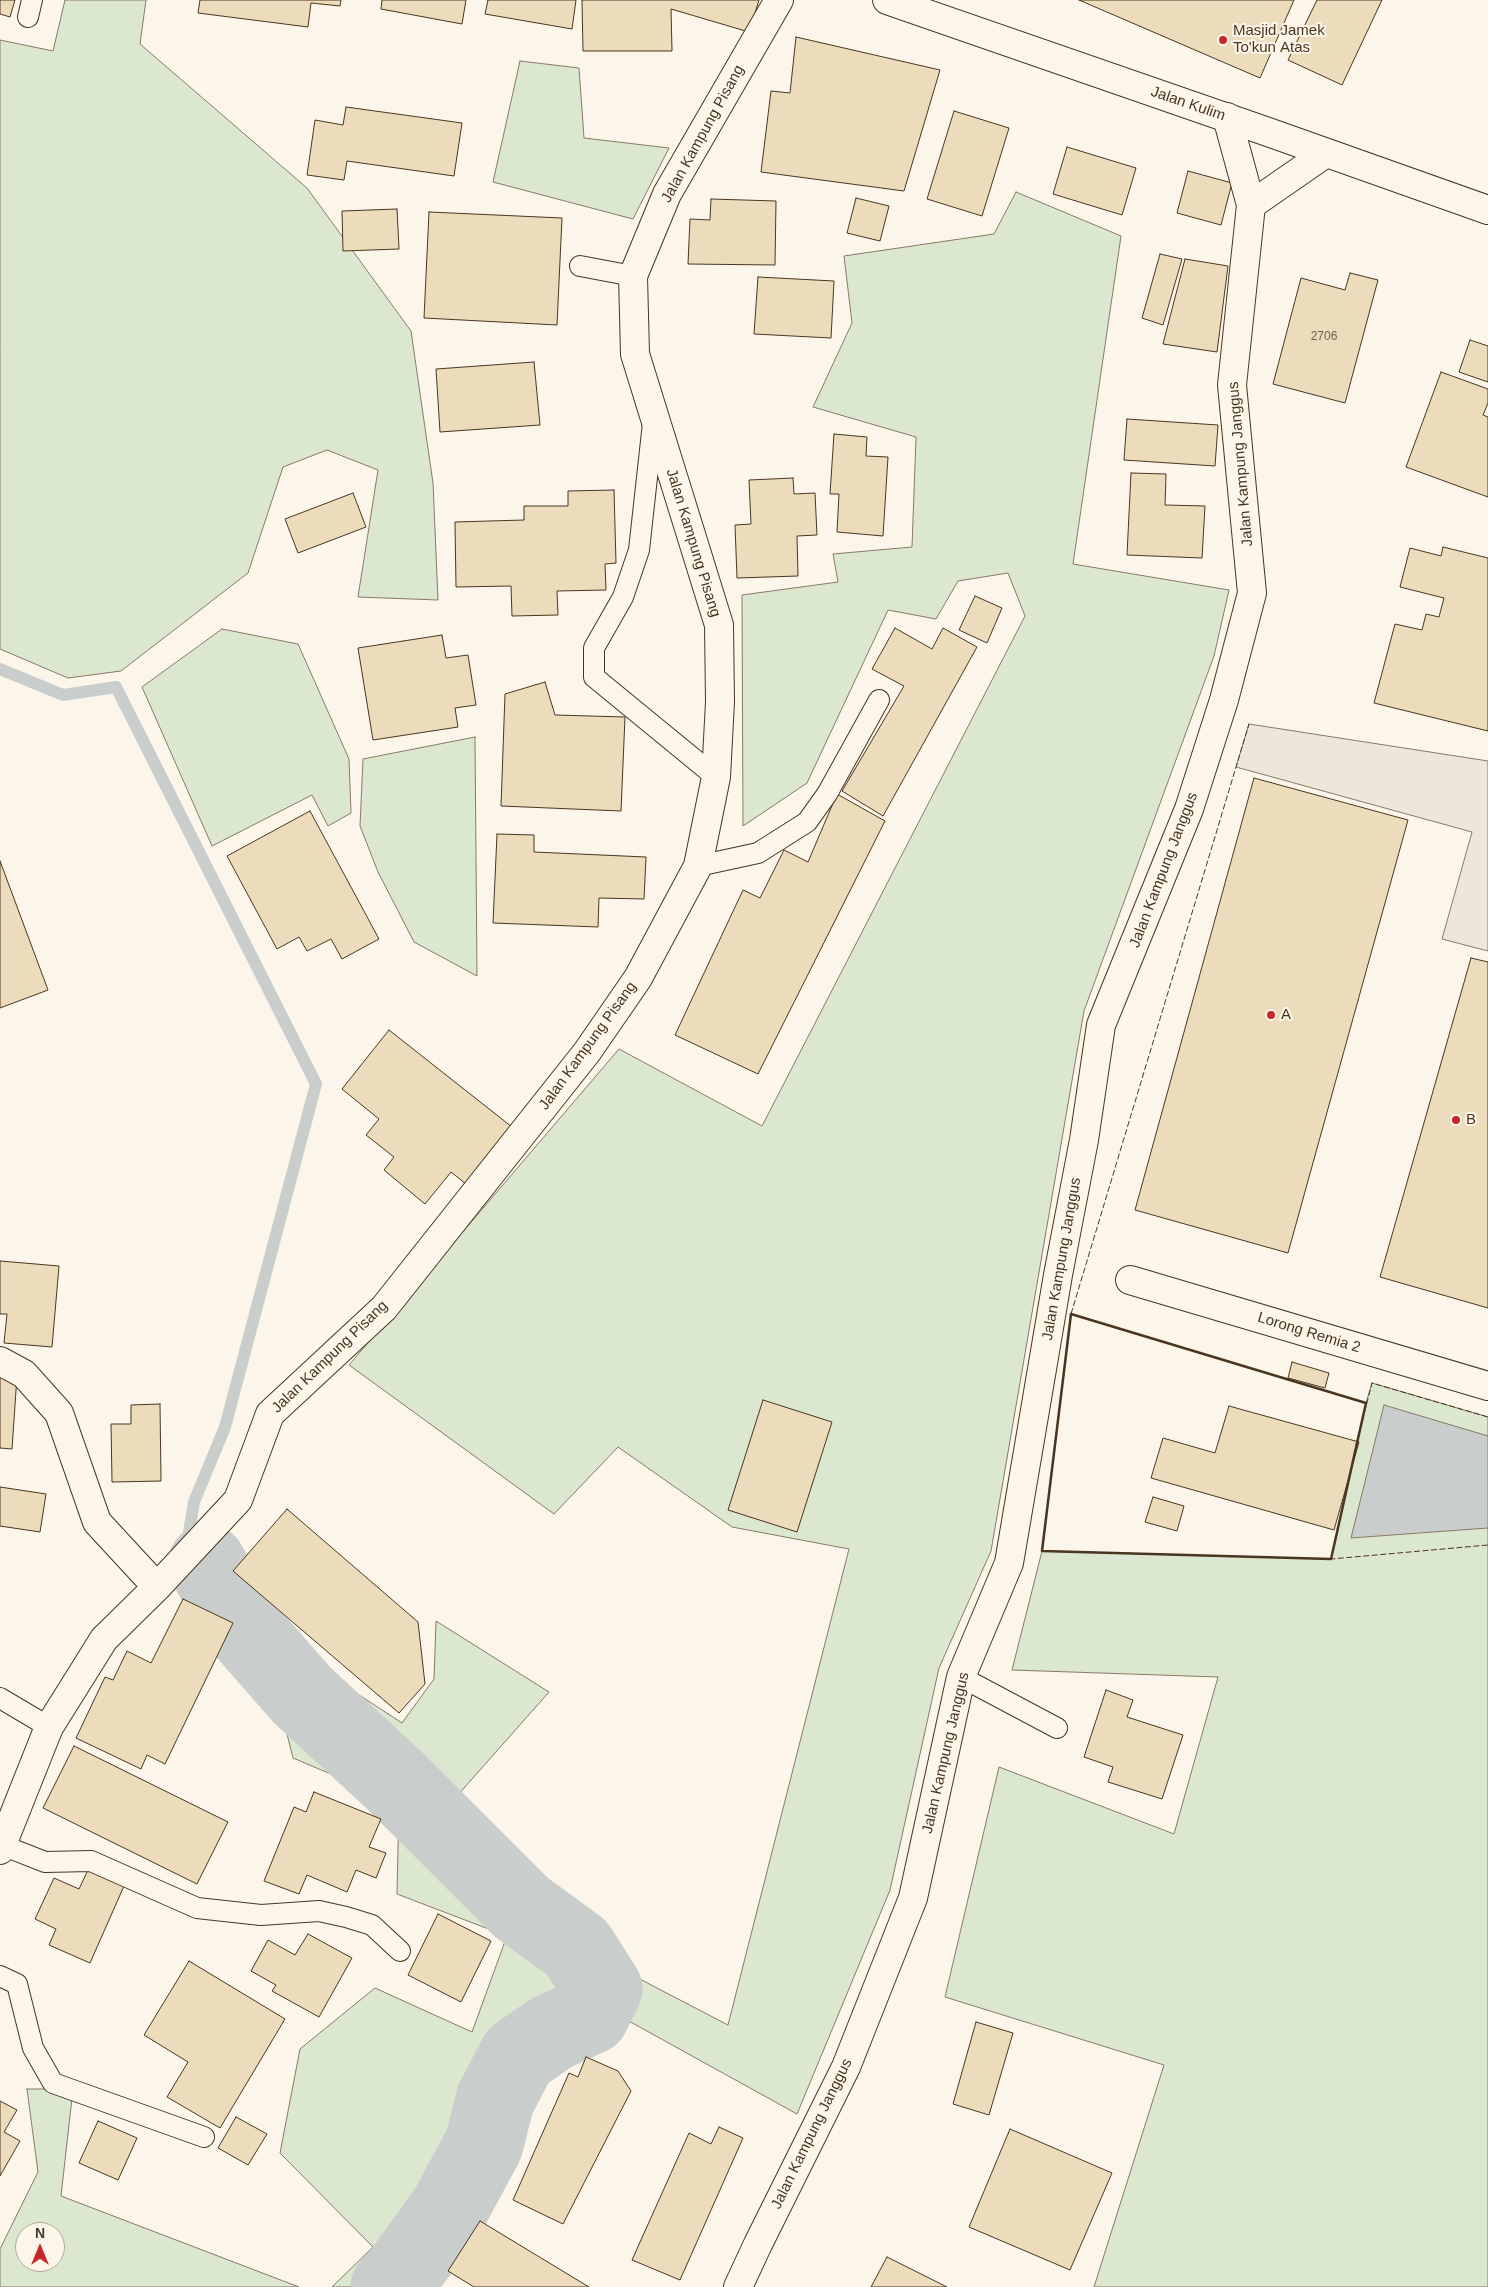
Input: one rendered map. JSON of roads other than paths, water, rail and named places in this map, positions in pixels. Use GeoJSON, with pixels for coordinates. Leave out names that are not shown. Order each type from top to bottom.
{"type":"FeatureCollection","features":[{"type":"Feature","properties":{"kind":"street","name":"Jalan Kampung Pisang"},"geometry":{"type":"LineString","coordinates":[[1,1847],[49,1727],[104,1639],[157,1587],[238,1500],[270,1414],[384,1308],[587,1052],[638,978],[698,866],[716,777],[720,702],[719,625],[635,354],[633,276],[667,194],[779,0]]}},
{"type":"Feature","properties":{"kind":"street","name":"Jalan Kulim"},"geometry":{"type":"LineString","coordinates":[[887,0],[1227,117],[1488,210]]}},
{"type":"Feature","properties":{"kind":"street","name":"Jalan Kampung Janggus"},"geometry":{"type":"LineString","coordinates":[[738,2287],[846,2067],[913,1898],[961,1677],[1009,1563],[1058,1275],[1084,1140],[1101,1025],[1190,809],[1224,700],[1252,593],[1232,385],[1251,205],[1227,117]]}},
{"type":"Feature","properties":{"kind":"street"},"geometry":{"type":"LineString","coordinates":[[1251,205],[1326,153]]}},
{"type":"Feature","properties":{"kind":"street","name":"Lorong Remia 2"},"geometry":{"type":"LineString","coordinates":[[1130,1280],[1488,1386]]}},
{"type":"Feature","properties":{"kind":"street"},"geometry":{"type":"LineString","coordinates":[[0,1361],[24,1374],[59,1413],[97,1522],[157,1587]]}},
{"type":"Feature","properties":{"kind":"lane"},"geometry":{"type":"LineString","coordinates":[[580,266],[633,276]]}},
{"type":"Feature","properties":{"kind":"lane"},"geometry":{"type":"LineString","coordinates":[[654,418],[639,550],[623,597],[594,648],[594,677],[716,777]]}},
{"type":"Feature","properties":{"kind":"lane"},"geometry":{"type":"LineString","coordinates":[[698,866],[758,853],[807,822],[827,794],[879,700]]}},
{"type":"Feature","properties":{"kind":"lane"},"geometry":{"type":"LineString","coordinates":[[961,1677],[1057,1728]]}},
{"type":"Feature","properties":{"kind":"lane"},"geometry":{"type":"LineString","coordinates":[[0,1698],[49,1727]]}},
{"type":"Feature","properties":{"kind":"lane"},"geometry":{"type":"LineString","coordinates":[[1,1847],[45,1862],[91,1861],[197,1908],[262,1915],[319,1911],[346,1916],[372,1925],[400,1951]]}},
{"type":"Feature","properties":{"kind":"lane"},"geometry":{"type":"LineString","coordinates":[[0,1976],[17,1984],[33,2048],[54,2083],[204,2137]]}},
{"type":"Feature","properties":{"kind":"waterway"},"geometry":{"type":"LineString","coordinates":[[0,669],[63,695],[116,687],[316,1084],[225,1427],[194,1502],[189,1532]]}},
{"type":"Feature","properties":{"kind":"waterway"},"geometry":{"type":"LineString","coordinates":[[207,1564],[239,1623],[302,1695],[394,1780],[521,1907],[577,1948],[603,1989],[590,2015],[551,2033],[518,2056],[495,2100],[484,2144],[449,2209],[402,2274],[390,2287]]}},
{"type":"Feature","properties":{"kind":"place","name":"Masjid Jamek To'kun Atas"},"geometry":{"type":"Point","coordinates":[1223,40]}},
{"type":"Feature","properties":{"kind":"place","name":"A"},"geometry":{"type":"Point","coordinates":[1271,1015]}},
{"type":"Feature","properties":{"kind":"place","name":"B"},"geometry":{"type":"Point","coordinates":[1456,1120]}}]}
